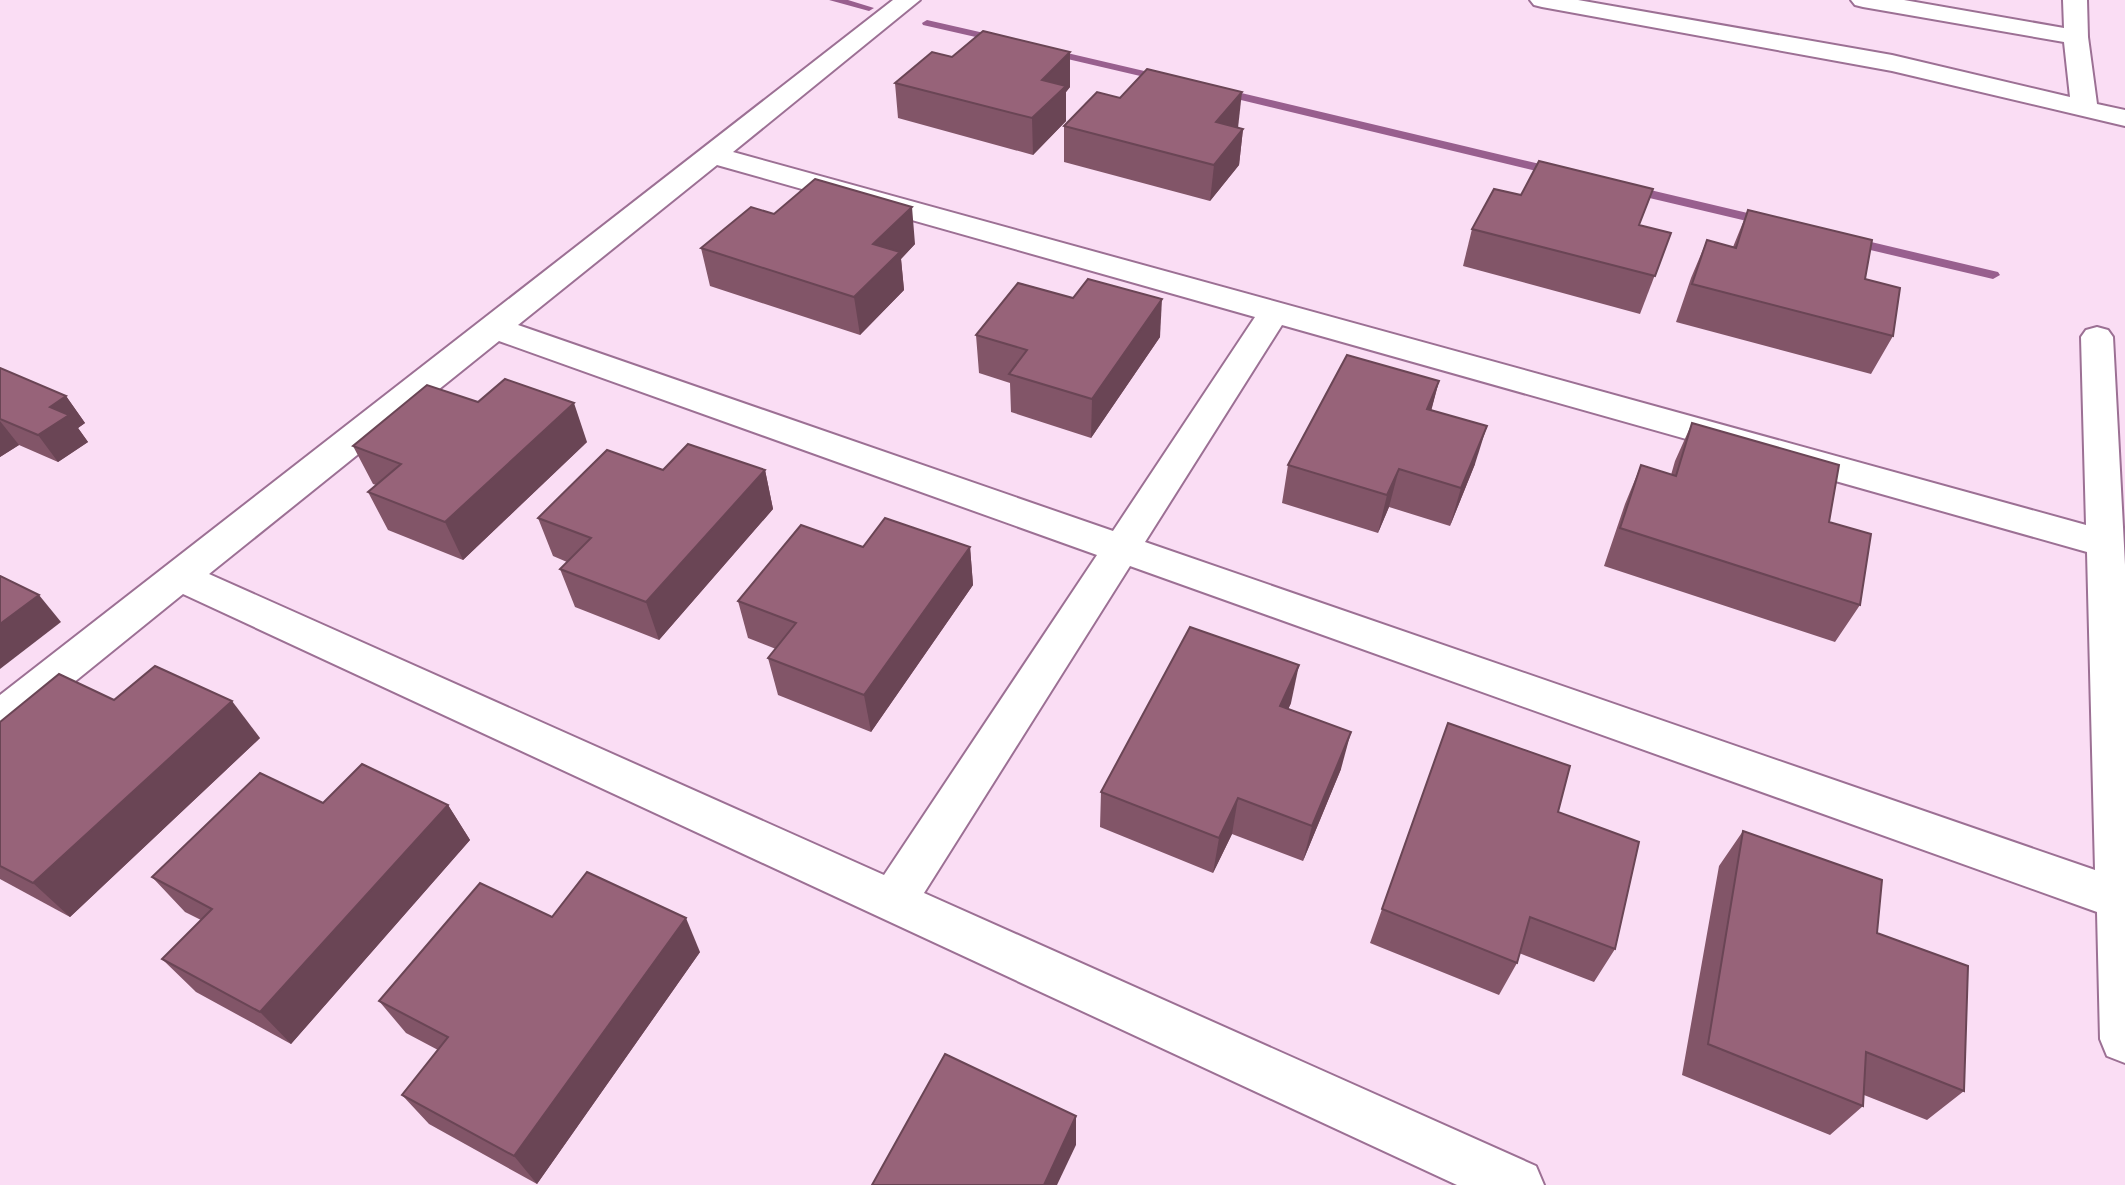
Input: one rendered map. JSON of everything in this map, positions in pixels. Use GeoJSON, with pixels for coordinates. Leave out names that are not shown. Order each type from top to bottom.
{"type":"FeatureCollection","features":[{"type":"Feature","properties":{"kind":"street"},"geometry":{"type":"LineString","coordinates":[[0,718],[908,0]]}},
{"type":"Feature","properties":{"kind":"street"},"geometry":{"type":"LineString","coordinates":[[1542,0],[1892,63],[2125,118]]}},
{"type":"Feature","properties":{"kind":"street"},"geometry":{"type":"LineString","coordinates":[[1863,0],[2076,37]]}},
{"type":"Feature","properties":{"kind":"street"},"geometry":{"type":"LineString","coordinates":[[2076,0],[2076,37],[2085,110]]}},
{"type":"Feature","properties":{"kind":"street"},"geometry":{"type":"LineString","coordinates":[[712,155],[2106,544]]}},
{"type":"Feature","properties":{"kind":"street"},"geometry":{"type":"LineString","coordinates":[[894,900],[1275,311]]}},
{"type":"Feature","properties":{"kind":"street"},"geometry":{"type":"LineString","coordinates":[[494,328],[2119,899]]}},
{"type":"Feature","properties":{"kind":"street"},"geometry":{"type":"LineString","coordinates":[[2097,337],[2125,1039]]}},
{"type":"Feature","properties":{"kind":"street"},"geometry":{"type":"LineString","coordinates":[[179,576],[1517,1185]]}},
{"type":"Feature","properties":{"kind":"building"},"geometry":{"type":"Polygon","coordinates":[[[983,31],[1070,52],[1042,80],[1066,86],[1032,118],[895,83],[932,52],[952,57],[983,31]]]}},
{"type":"Feature","properties":{"kind":"building"},"geometry":{"type":"Polygon","coordinates":[[[1147,69],[1242,92],[1216,122],[1243,129],[1214,165],[1064,126],[1097,92],[1120,98],[1147,69]]]}},
{"type":"Feature","properties":{"kind":"building"},"geometry":{"type":"Polygon","coordinates":[[[1539,161],[1653,189],[1639,225],[1671,233],[1655,276],[1472,229],[1494,189],[1521,195],[1539,161]]]}},
{"type":"Feature","properties":{"kind":"building"},"geometry":{"type":"Polygon","coordinates":[[[815,179],[912,207],[873,244],[900,252],[854,297],[701,248],[751,207],[774,214],[815,179]]]}},
{"type":"Feature","properties":{"kind":"building"},"geometry":{"type":"Polygon","coordinates":[[[1748,210],[1872,240],[1865,279],[1900,288],[1893,336],[1692,284],[1707,240],[1736,248],[1748,210]]]}},
{"type":"Feature","properties":{"kind":"building"},"geometry":{"type":"Polygon","coordinates":[[[1088,279],[1162,299],[1092,399],[1009,374],[1027,350],[976,335],[1018,283],[1073,298],[1088,279]]]}},
{"type":"Feature","properties":{"kind":"building"},"geometry":{"type":"Polygon","coordinates":[[[1347,355],[1439,381],[1427,409],[1487,426],[1461,488],[1399,469],[1387,495],[1288,465],[1347,355]]]}},
{"type":"Feature","properties":{"kind":"building"},"geometry":{"type":"Polygon","coordinates":[[[0,368],[66,396],[50,407],[69,415],[38,435],[0,419],[0,368]]]}},
{"type":"Feature","properties":{"kind":"building"},"geometry":{"type":"Polygon","coordinates":[[[505,379],[574,403],[445,522],[368,492],[401,464],[353,446],[427,385],[478,402],[505,379]]]}},
{"type":"Feature","properties":{"kind":"building"},"geometry":{"type":"Polygon","coordinates":[[[1692,423],[1839,465],[1829,522],[1871,534],[1860,605],[1620,528],[1641,465],[1676,476],[1692,423]]]}},
{"type":"Feature","properties":{"kind":"building"},"geometry":{"type":"Polygon","coordinates":[[[688,444],[765,470],[646,602],[560,569],[591,538],[538,518],[607,450],[663,470],[688,444]]]}},
{"type":"Feature","properties":{"kind":"building"},"geometry":{"type":"Polygon","coordinates":[[[885,518],[970,547],[864,695],[768,658],[796,623],[738,601],[801,525],[863,547],[885,518]]]}},
{"type":"Feature","properties":{"kind":"building"},"geometry":{"type":"Polygon","coordinates":[[[0,576],[39,595],[0,624],[0,576]]]}},
{"type":"Feature","properties":{"kind":"building"},"geometry":{"type":"Polygon","coordinates":[[[1190,627],[1299,665],[1280,706],[1351,732],[1312,826],[1238,798],[1219,838],[1101,792],[1190,627]]]}},
{"type":"Feature","properties":{"kind":"building"},"geometry":{"type":"Polygon","coordinates":[[[155,666],[232,701],[33,883],[0,866],[0,722],[59,674],[114,700],[155,666]]]}},
{"type":"Feature","properties":{"kind":"building"},"geometry":{"type":"Polygon","coordinates":[[[1448,723],[1570,766],[1558,812],[1639,842],[1615,949],[1530,917],[1517,963],[1382,909],[1448,723]]]}},
{"type":"Feature","properties":{"kind":"building"},"geometry":{"type":"Polygon","coordinates":[[[362,764],[448,805],[260,1012],[162,959],[212,909],[152,877],[260,773],[323,803],[362,764]]]}},
{"type":"Feature","properties":{"kind":"building"},"geometry":{"type":"Polygon","coordinates":[[[1743,831],[1882,880],[1877,933],[1968,966],[1964,1091],[1866,1052],[1863,1106],[1708,1044],[1743,831]]]}},
{"type":"Feature","properties":{"kind":"building"},"geometry":{"type":"Polygon","coordinates":[[[587,872],[686,918],[514,1156],[402,1095],[448,1037],[379,1001],[480,883],[552,917],[587,872]]]}},
{"type":"Feature","properties":{"kind":"building"},"geometry":{"type":"Polygon","coordinates":[[[945,1054],[1076,1116],[1044,1185],[872,1185],[945,1054]]]}},
{"type":"Feature","properties":{"kind":"waterway"},"geometry":{"type":"LineString","coordinates":[[834,0],[869,8]]}},
{"type":"Feature","properties":{"kind":"waterway"},"geometry":{"type":"LineString","coordinates":[[927,23],[1002,40]]}},
{"type":"Feature","properties":{"kind":"waterway"},"geometry":{"type":"LineString","coordinates":[[1050,52],[1166,79]]}},
{"type":"Feature","properties":{"kind":"waterway"},"geometry":{"type":"LineString","coordinates":[[1220,92],[1557,172]]}},
{"type":"Feature","properties":{"kind":"waterway"},"geometry":{"type":"LineString","coordinates":[[1629,189],[1768,222]]}},
{"type":"Feature","properties":{"kind":"waterway"},"geometry":{"type":"LineString","coordinates":[[1850,241],[1993,275]]}}]}
